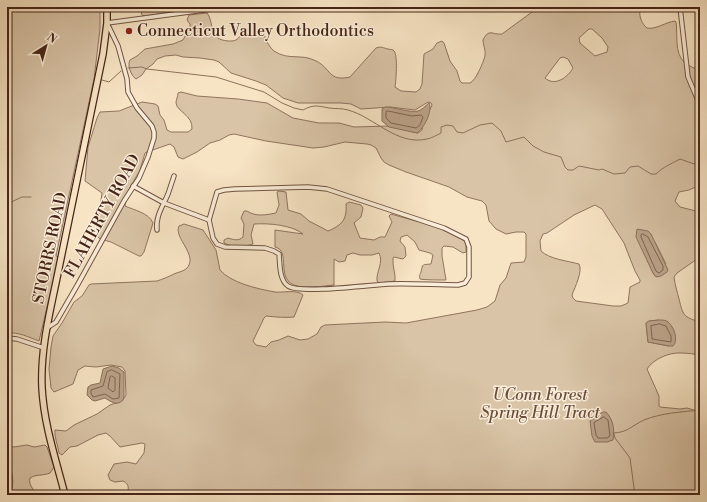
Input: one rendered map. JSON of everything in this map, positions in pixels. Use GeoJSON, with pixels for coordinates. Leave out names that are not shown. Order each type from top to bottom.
{"type":"FeatureCollection","features":[{"type":"Feature","properties":{"kind":"main road","name":"STORRS ROAD"},"geometry":{"type":"LineString","coordinates":[[65,495],[44,406],[42,388],[44,348],[103,54],[108,7]]}},
{"type":"Feature","properties":{"kind":"street"},"geometry":{"type":"LineString","coordinates":[[107,23],[227,7]]}},
{"type":"Feature","properties":{"kind":"street"},"geometry":{"type":"LineString","coordinates":[[680,7],[688,77],[700,105]]}},
{"type":"Feature","properties":{"kind":"street","name":"FLAHERTY ROAD"},"geometry":{"type":"LineString","coordinates":[[47,328],[56,322],[145,165],[152,147],[154,132],[148,120],[137,108],[128,92],[127,79],[118,46],[107,23]]}},
{"type":"Feature","properties":{"kind":"street"},"geometry":{"type":"LineString","coordinates":[[157,230],[156,224],[174,176]]}},
{"type":"Feature","properties":{"kind":"street"},"geometry":{"type":"LineString","coordinates":[[133,186],[164,203],[209,220]]}},
{"type":"Feature","properties":{"kind":"street"},"geometry":{"type":"LineString","coordinates":[[308,187],[327,190],[444,228],[466,239],[469,247],[468,277],[465,283],[458,285],[414,283],[323,289],[294,289],[287,285],[282,279],[279,254],[265,248],[225,247],[217,244],[212,238],[209,220],[217,192],[224,190],[308,187]]}},
{"type":"Feature","properties":{"kind":"street"},"geometry":{"type":"LineString","coordinates":[[7,338],[17,339],[44,348]]}},
{"type":"Feature","properties":{"kind":"green space"},"geometry":{"type":"Polygon","coordinates":[[[7,7],[100,7],[100,29],[94,79],[56,256],[59,257],[39,341],[19,334],[7,333],[7,7]]]}},
{"type":"Feature","properties":{"kind":"green space"},"geometry":{"type":"Polygon","coordinates":[[[140,7],[146,7],[148,10],[154,10],[159,7],[203,7],[145,16],[142,15],[140,7]]]}},
{"type":"Feature","properties":{"kind":"green space","name":"UConn Forest Spring Hill Tract"},"geometry":{"type":"Polygon","coordinates":[[[547,7],[645,7],[640,11],[640,18],[647,28],[653,28],[675,21],[676,22],[678,48],[681,58],[684,62],[700,71],[700,185],[689,190],[679,192],[675,201],[680,207],[700,212],[700,257],[677,273],[674,277],[683,312],[690,319],[700,322],[700,355],[683,353],[672,354],[657,359],[647,369],[659,396],[660,407],[680,409],[687,408],[700,412],[700,495],[128,495],[127,484],[123,481],[115,482],[110,480],[108,475],[114,464],[127,462],[136,464],[144,453],[145,444],[142,443],[120,447],[106,433],[98,435],[77,446],[70,447],[62,455],[59,453],[55,430],[66,431],[110,405],[122,401],[126,395],[125,371],[122,367],[111,365],[96,367],[85,366],[78,370],[73,384],[54,392],[51,388],[49,369],[53,336],[74,302],[82,296],[89,285],[157,281],[186,269],[190,258],[178,231],[179,226],[184,224],[203,230],[216,250],[220,270],[225,275],[245,285],[275,292],[297,292],[303,295],[294,317],[266,316],[264,318],[253,341],[256,345],[266,347],[271,342],[288,336],[300,340],[308,339],[317,334],[321,327],[325,325],[385,322],[406,323],[487,307],[495,301],[500,285],[506,278],[511,263],[524,262],[526,257],[526,234],[524,232],[516,232],[506,234],[496,229],[489,221],[486,205],[482,201],[467,197],[449,187],[389,165],[384,162],[376,148],[371,145],[345,142],[313,148],[266,141],[234,134],[210,143],[183,159],[178,157],[174,147],[170,144],[145,153],[140,170],[127,193],[125,206],[145,214],[153,223],[144,252],[141,256],[139,256],[111,242],[100,239],[97,236],[97,230],[102,193],[85,181],[88,147],[100,112],[119,111],[142,102],[155,104],[158,106],[160,115],[164,120],[167,130],[171,132],[188,132],[192,129],[192,124],[188,117],[179,109],[176,103],[178,93],[181,92],[197,96],[267,103],[293,118],[319,123],[339,123],[354,127],[389,126],[418,133],[422,130],[423,124],[432,105],[428,102],[415,110],[390,107],[361,109],[351,104],[341,103],[298,103],[283,98],[266,85],[231,73],[219,62],[214,60],[176,55],[165,56],[157,59],[142,75],[136,79],[130,70],[130,60],[145,49],[173,44],[183,40],[190,27],[187,20],[189,15],[207,13],[215,36],[220,39],[234,41],[239,38],[244,31],[249,30],[263,32],[269,45],[274,51],[285,56],[305,57],[316,61],[325,67],[330,74],[338,78],[350,77],[376,48],[381,47],[394,50],[396,63],[395,87],[401,91],[416,92],[420,89],[422,84],[424,54],[433,49],[437,43],[442,41],[444,43],[450,61],[457,71],[460,81],[462,83],[470,83],[477,75],[485,56],[483,40],[485,36],[489,33],[502,34],[532,12],[547,7]],[[589,29],[579,38],[580,43],[595,56],[607,52],[608,47],[602,38],[592,29],[589,29]],[[563,57],[560,58],[545,78],[549,81],[553,82],[561,80],[568,75],[573,68],[568,59],[563,57]],[[595,205],[574,215],[547,233],[543,234],[540,241],[541,251],[544,254],[554,258],[579,264],[580,271],[577,284],[572,295],[576,301],[613,306],[621,306],[628,303],[630,287],[640,282],[640,280],[624,243],[602,209],[595,205]],[[655,242],[642,248],[656,277],[666,264],[655,242]],[[659,320],[649,321],[646,323],[648,342],[669,346],[659,320]]]}},
{"type":"Feature","properties":{"kind":"green space"},"geometry":{"type":"Polygon","coordinates":[[[277,192],[286,192],[288,210],[301,214],[309,221],[328,231],[343,221],[346,214],[346,204],[349,202],[361,205],[363,208],[361,217],[354,223],[360,238],[374,240],[380,237],[385,237],[392,222],[389,216],[391,214],[451,233],[466,243],[466,252],[463,253],[453,247],[444,246],[442,248],[442,256],[446,280],[420,279],[419,276],[423,266],[431,264],[433,255],[419,250],[415,242],[407,235],[401,237],[400,241],[405,247],[406,256],[403,259],[393,258],[395,281],[379,283],[377,281],[381,260],[379,253],[372,255],[360,255],[353,253],[347,255],[345,261],[339,262],[334,259],[334,285],[311,287],[297,286],[290,283],[286,278],[282,254],[280,250],[275,247],[275,230],[303,234],[293,228],[280,225],[254,224],[251,235],[253,244],[238,246],[224,243],[224,240],[228,238],[236,240],[243,237],[244,224],[241,218],[244,211],[257,215],[276,213],[279,205],[277,192]]]}},
{"type":"Feature","properties":{"kind":"green space"},"geometry":{"type":"Polygon","coordinates":[[[7,445],[14,447],[27,445],[34,447],[45,445],[47,447],[54,467],[50,473],[30,478],[30,485],[36,495],[7,495],[7,445]]]}},
{"type":"Feature","properties":{"kind":"water"},"geometry":{"type":"Polygon","coordinates":[[[429,103],[429,115],[417,133],[389,127],[382,121],[382,109],[385,107],[407,111],[418,111],[429,103]]]}},
{"type":"Feature","properties":{"kind":"water"},"geometry":{"type":"Polygon","coordinates":[[[637,229],[648,231],[651,234],[668,270],[661,276],[656,277],[653,273],[636,237],[637,229]]]}},
{"type":"Feature","properties":{"kind":"water"},"geometry":{"type":"Polygon","coordinates":[[[649,321],[666,321],[672,327],[676,337],[673,346],[648,342],[646,323],[649,321]]]}},
{"type":"Feature","properties":{"kind":"water"},"geometry":{"type":"Polygon","coordinates":[[[112,366],[119,368],[124,372],[123,400],[116,403],[105,398],[95,401],[92,400],[87,395],[88,387],[100,383],[103,369],[112,366]]]}},
{"type":"Feature","properties":{"kind":"water"},"geometry":{"type":"Polygon","coordinates":[[[603,412],[606,412],[612,421],[614,429],[613,440],[607,442],[595,442],[592,436],[590,421],[603,412]]]}},
{"type":"Feature","properties":{"kind":"waterway"},"geometry":{"type":"LineString","coordinates":[[128,68],[142,67],[147,69],[216,77],[264,92],[282,103],[303,110],[316,106],[346,109],[367,118],[396,135],[416,140],[427,139],[441,133],[441,127],[447,125],[453,126],[457,132],[463,133],[480,125],[492,123],[501,131],[506,142],[524,137],[533,146],[544,152],[561,157],[565,167],[568,170],[573,170],[579,166],[599,170],[602,169],[614,174],[625,173],[630,167],[638,166],[651,174],[656,174],[664,167],[680,159],[700,166]]}},
{"type":"Feature","properties":{"kind":"waterway"},"geometry":{"type":"LineString","coordinates":[[102,80],[109,82],[121,71]]}},
{"type":"Feature","properties":{"kind":"waterway"},"geometry":{"type":"LineString","coordinates":[[7,204],[22,197],[31,197]]}},
{"type":"Feature","properties":{"kind":"waterway"},"geometry":{"type":"LineString","coordinates":[[613,433],[626,430],[644,420],[657,416],[700,410]]}},
{"type":"Feature","properties":{"kind":"waterway"},"geometry":{"type":"LineString","coordinates":[[614,434],[615,438],[630,458],[635,495]]}},
{"type":"Feature","properties":{"kind":"waterway"},"geometry":{"type":"LineString","coordinates":[[7,451],[13,479],[10,495]]}},
{"type":"Feature","properties":{"kind":"place","name":"Connecticut Valley Orthodontics"},"geometry":{"type":"Point","coordinates":[129,31]}}]}
